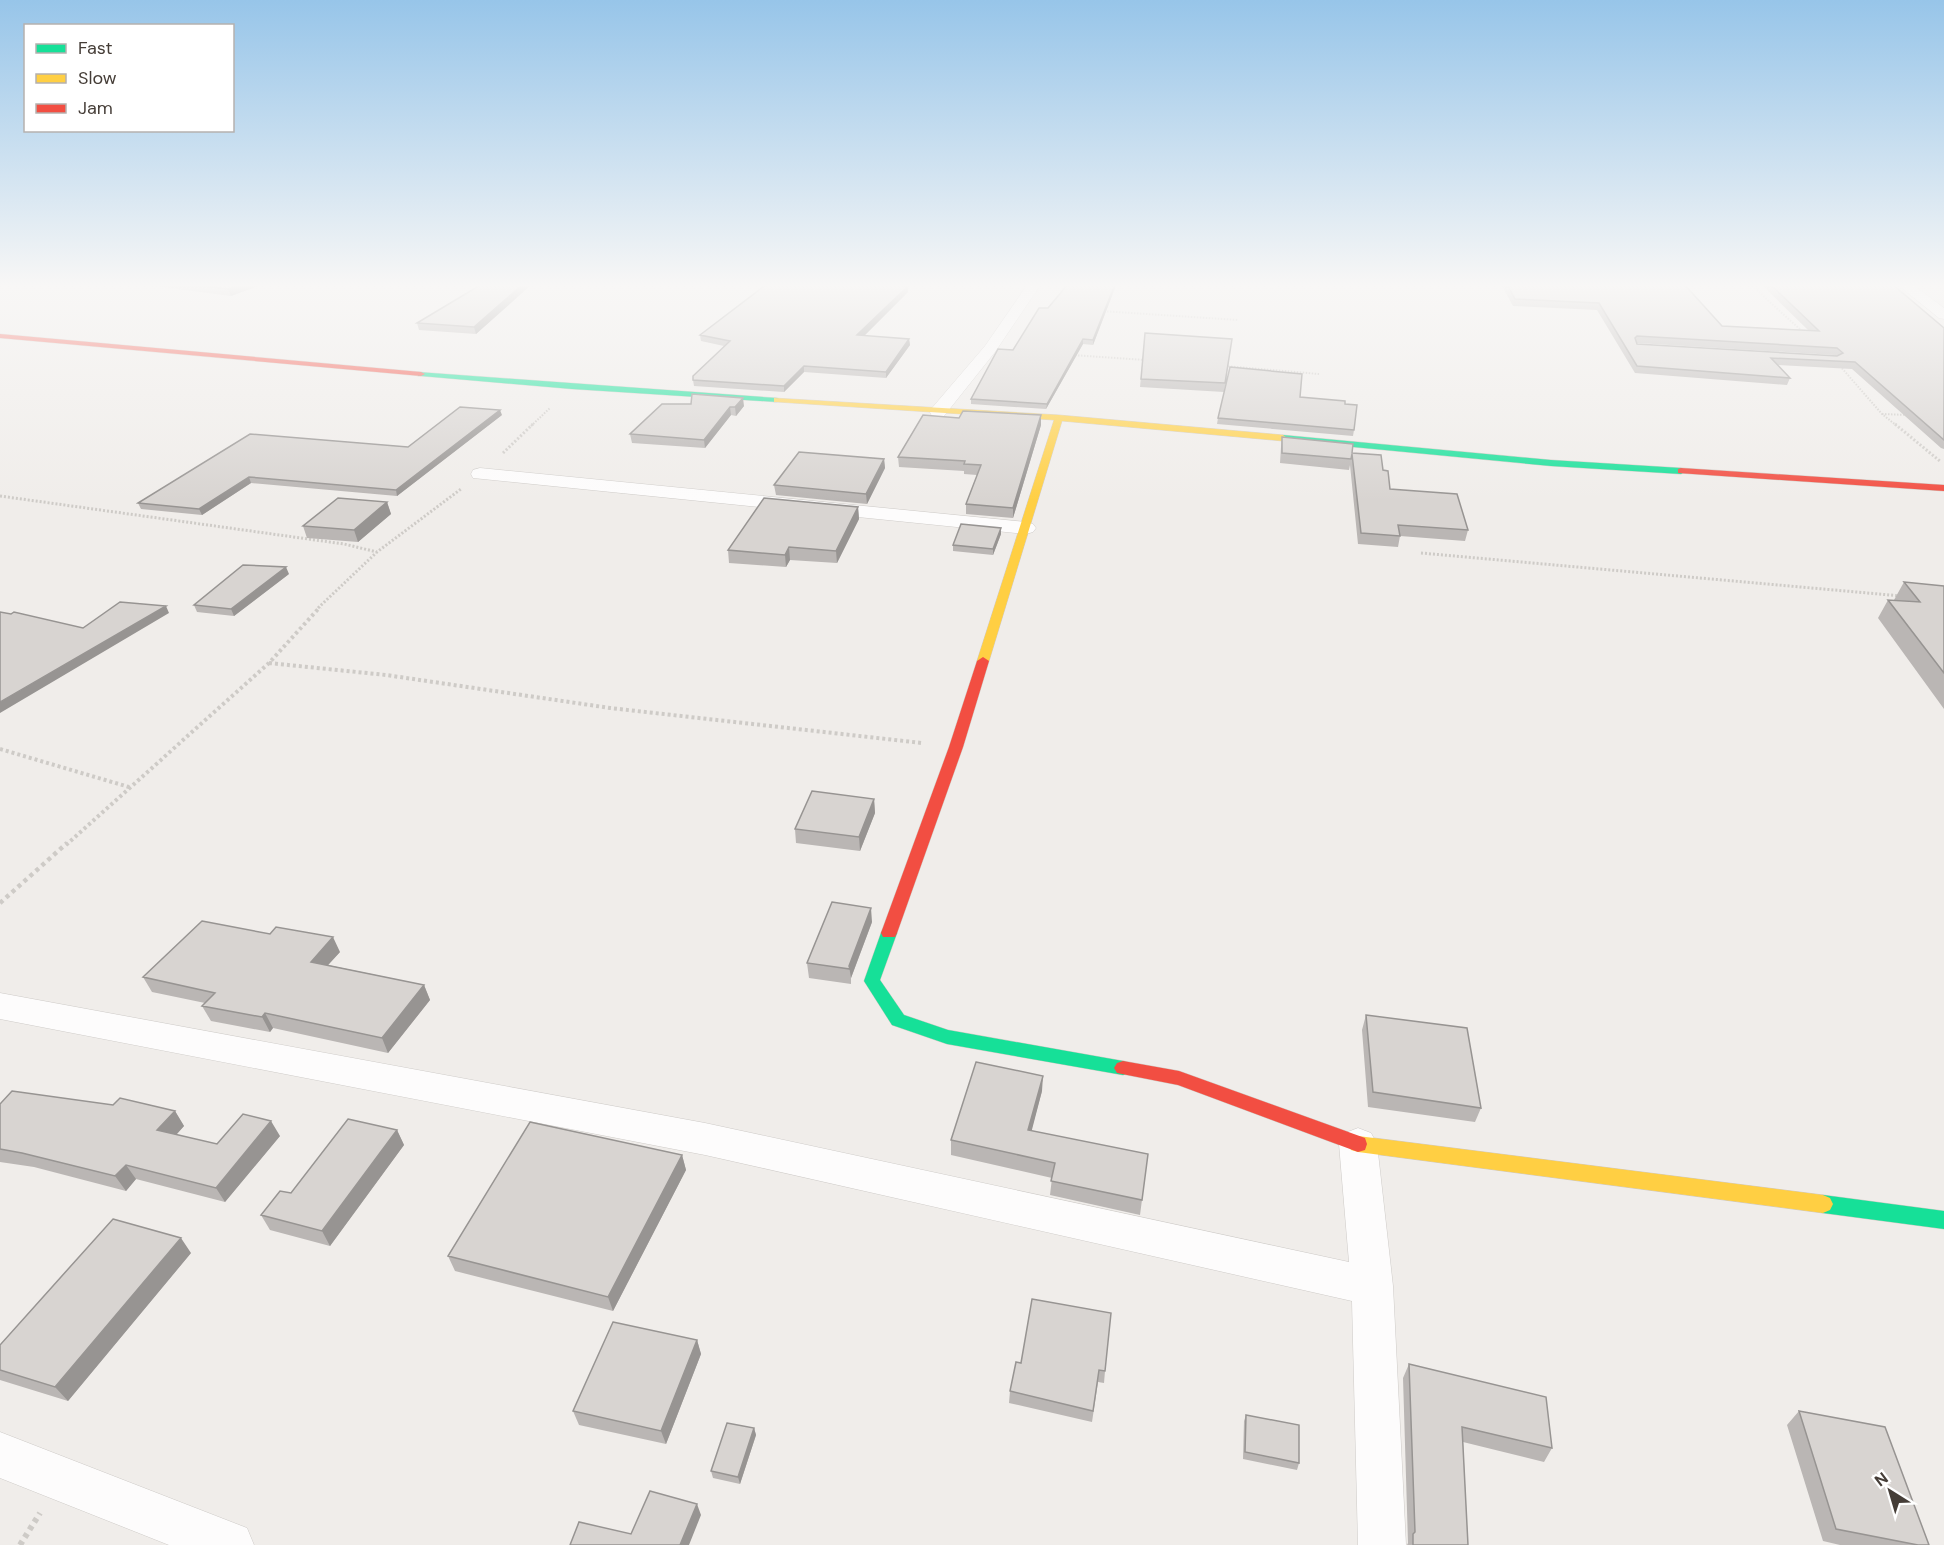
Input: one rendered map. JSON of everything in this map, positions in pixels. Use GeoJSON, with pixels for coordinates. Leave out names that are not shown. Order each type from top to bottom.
{"type":"FeatureCollection","features":[{"type":"Feature","properties":{"kind":"street"},"geometry":{"type":"LineString","coordinates":[[225,356],[572,387],[1059,418],[1551,463],[1944,488]]}},
{"type":"Feature","properties":{"kind":"street"},"geometry":{"type":"LineString","coordinates":[[938,412],[984,356]]}},
{"type":"Feature","properties":{"kind":"street"},"geometry":{"type":"LineString","coordinates":[[1059,418],[956,747],[872,981],[898,1020],[947,1037],[1179,1078],[1358,1144],[1944,1220]]}},
{"type":"Feature","properties":{"kind":"street"},"geometry":{"type":"LineString","coordinates":[[480,474],[1026,528]]}},
{"type":"Feature","properties":{"kind":"street"},"geometry":{"type":"LineString","coordinates":[[0,1006],[705,1139],[1372,1286]]}},
{"type":"Feature","properties":{"kind":"street"},"geometry":{"type":"LineString","coordinates":[[1358,1144],[1372,1286],[1383,1545]]}},
{"type":"Feature","properties":{"kind":"street"},"geometry":{"type":"LineString","coordinates":[[0,1455],[230,1545]]}},
{"type":"Feature","properties":{"kind":"path"},"geometry":{"type":"LineString","coordinates":[[1091,356],[1146,360]]}},
{"type":"Feature","properties":{"kind":"path"},"geometry":{"type":"LineString","coordinates":[[1834,359],[1882,414],[1944,465]]}},
{"type":"Feature","properties":{"kind":"path"},"geometry":{"type":"LineString","coordinates":[[1215,365],[1319,374]]}},
{"type":"Feature","properties":{"kind":"path"},"geometry":{"type":"LineString","coordinates":[[1882,414],[1913,415]]}},
{"type":"Feature","properties":{"kind":"path"},"geometry":{"type":"LineString","coordinates":[[0,496],[344,544],[378,552],[327,599],[269,663],[0,903]]}},
{"type":"Feature","properties":{"kind":"path"},"geometry":{"type":"LineString","coordinates":[[1421,553],[1908,596]]}},
{"type":"Feature","properties":{"kind":"path"},"geometry":{"type":"LineString","coordinates":[[269,663],[386,675],[610,708],[956,747]]}},
{"type":"Feature","properties":{"kind":"path"},"geometry":{"type":"LineString","coordinates":[[0,749],[129,787]]}},
{"type":"Feature","properties":{"kind":"building"},"geometry":{"type":"Polygon","coordinates":[[[714,356],[897,356],[886,372],[804,366],[784,386],[693,380],[693,376],[714,356]]]}},
{"type":"Feature","properties":{"kind":"building"},"geometry":{"type":"Polygon","coordinates":[[[994,356],[1074,356],[1047,404],[971,399],[994,356]]]}},
{"type":"Feature","properties":{"kind":"building"},"geometry":{"type":"Polygon","coordinates":[[[1143,356],[1229,356],[1225,383],[1141,379],[1143,356]]]}},
{"type":"Feature","properties":{"kind":"building"},"geometry":{"type":"Polygon","coordinates":[[[1631,356],[1944,356],[1944,440],[1855,362],[1771,358],[1790,378],[1637,366],[1631,356]]]}},
{"type":"Feature","properties":{"kind":"building"},"geometry":{"type":"Polygon","coordinates":[[[1230,367],[1302,374],[1300,397],[1345,401],[1345,404],[1357,405],[1354,430],[1218,418],[1230,367]]]}},
{"type":"Feature","properties":{"kind":"building"},"geometry":{"type":"Polygon","coordinates":[[[692,394],[743,398],[735,407],[730,407],[704,440],[630,434],[662,404],[691,404],[692,394]]]}},
{"type":"Feature","properties":{"kind":"building"},"geometry":{"type":"Polygon","coordinates":[[[460,407],[500,410],[396,490],[249,477],[199,509],[138,503],[250,434],[408,447],[460,407]]]}},
{"type":"Feature","properties":{"kind":"building"},"geometry":{"type":"Polygon","coordinates":[[[963,411],[1041,415],[1013,508],[966,504],[981,465],[964,464],[965,461],[898,457],[923,415],[959,418],[963,411]]]}},
{"type":"Feature","properties":{"kind":"building"},"geometry":{"type":"Polygon","coordinates":[[[1282,437],[1353,444],[1352,453],[1381,455],[1383,470],[1388,471],[1390,489],[1457,494],[1468,530],[1398,525],[1400,536],[1361,533],[1352,454],[1351,459],[1282,453],[1282,437]]]}},
{"type":"Feature","properties":{"kind":"building"},"geometry":{"type":"Polygon","coordinates":[[[799,452],[884,459],[866,494],[774,485],[799,452]]]}},
{"type":"Feature","properties":{"kind":"building"},"geometry":{"type":"Polygon","coordinates":[[[338,498],[387,502],[354,530],[303,526],[338,498]]]}},
{"type":"Feature","properties":{"kind":"building"},"geometry":{"type":"Polygon","coordinates":[[[764,498],[858,507],[836,551],[789,547],[785,555],[728,550],[764,498]]]}},
{"type":"Feature","properties":{"kind":"building"},"geometry":{"type":"Polygon","coordinates":[[[961,524],[1001,528],[993,549],[953,545],[961,524]]]}},
{"type":"Feature","properties":{"kind":"building"},"geometry":{"type":"Polygon","coordinates":[[[243,565],[286,567],[231,609],[194,605],[243,565]]]}},
{"type":"Feature","properties":{"kind":"building"},"geometry":{"type":"Polygon","coordinates":[[[1904,582],[1944,586],[1944,673],[1888,600],[1920,602],[1904,582]]]}},
{"type":"Feature","properties":{"kind":"building"},"geometry":{"type":"Polygon","coordinates":[[[120,602],[166,606],[0,702],[0,612],[11,614],[14,612],[83,628],[120,602]]]}},
{"type":"Feature","properties":{"kind":"building"},"geometry":{"type":"Polygon","coordinates":[[[812,791],[874,799],[859,837],[795,829],[812,791]]]}},
{"type":"Feature","properties":{"kind":"building"},"geometry":{"type":"Polygon","coordinates":[[[832,902],[871,908],[849,966],[850,969],[807,963],[832,902]]]}},
{"type":"Feature","properties":{"kind":"building"},"geometry":{"type":"Polygon","coordinates":[[[202,921],[270,934],[276,927],[333,937],[311,962],[424,985],[382,1038],[265,1013],[262,1017],[202,1006],[215,993],[143,977],[202,921]]]}},
{"type":"Feature","properties":{"kind":"building"},"geometry":{"type":"Polygon","coordinates":[[[1366,1015],[1467,1028],[1481,1108],[1373,1092],[1366,1015]]]}},
{"type":"Feature","properties":{"kind":"building"},"geometry":{"type":"Polygon","coordinates":[[[976,1062],[1043,1076],[1028,1130],[1148,1154],[1142,1200],[1051,1181],[1055,1163],[951,1140],[976,1062]]]}},
{"type":"Feature","properties":{"kind":"building"},"geometry":{"type":"Polygon","coordinates":[[[12,1091],[113,1105],[120,1098],[175,1111],[157,1130],[217,1144],[243,1114],[271,1121],[216,1188],[126,1165],[115,1176],[0,1149],[0,1104],[12,1091]]]}},
{"type":"Feature","properties":{"kind":"building"},"geometry":{"type":"Polygon","coordinates":[[[348,1119],[397,1130],[322,1231],[261,1215],[280,1191],[291,1193],[348,1119]]]}},
{"type":"Feature","properties":{"kind":"building"},"geometry":{"type":"Polygon","coordinates":[[[530,1122],[682,1155],[608,1297],[448,1256],[530,1122]]]}},
{"type":"Feature","properties":{"kind":"building"},"geometry":{"type":"Polygon","coordinates":[[[113,1219],[181,1238],[55,1387],[0,1370],[0,1345],[113,1219]]]}},
{"type":"Feature","properties":{"kind":"building"},"geometry":{"type":"Polygon","coordinates":[[[1032,1299],[1111,1313],[1105,1371],[1099,1370],[1093,1411],[1010,1391],[1016,1362],[1021,1363],[1032,1299]]]}},
{"type":"Feature","properties":{"kind":"building"},"geometry":{"type":"Polygon","coordinates":[[[613,1322],[697,1340],[661,1431],[573,1411],[613,1322]]]}},
{"type":"Feature","properties":{"kind":"building"},"geometry":{"type":"Polygon","coordinates":[[[1409,1364],[1546,1397],[1552,1448],[1462,1427],[1468,1545],[1413,1545],[1415,1532],[1409,1364]]]}},
{"type":"Feature","properties":{"kind":"building"},"geometry":{"type":"Polygon","coordinates":[[[1799,1411],[1885,1427],[1929,1545],[1918,1545],[1836,1529],[1799,1411]]]}},
{"type":"Feature","properties":{"kind":"building"},"geometry":{"type":"Polygon","coordinates":[[[1246,1415],[1299,1425],[1299,1463],[1245,1452],[1246,1415]]]}},
{"type":"Feature","properties":{"kind":"building"},"geometry":{"type":"Polygon","coordinates":[[[727,1423],[754,1428],[738,1477],[711,1471],[727,1423]]]}},
{"type":"Feature","properties":{"kind":"building"},"geometry":{"type":"Polygon","coordinates":[[[650,1491],[697,1504],[680,1545],[570,1545],[579,1522],[631,1534],[650,1491]]]}},
{"type":"Feature","properties":{"kind":"traffic: fast"},"geometry":{"type":"LineString","coordinates":[[421,374],[572,387],[777,400]]}},
{"type":"Feature","properties":{"kind":"traffic: fast"},"geometry":{"type":"LineString","coordinates":[[1283,438],[1551,463],[1681,471]]}},
{"type":"Feature","properties":{"kind":"traffic: fast"},"geometry":{"type":"LineString","coordinates":[[889,933],[872,981],[898,1020],[947,1037],[1123,1068]]}},
{"type":"Feature","properties":{"kind":"traffic: fast"},"geometry":{"type":"LineString","coordinates":[[1823,1204],[1944,1220]]}},
{"type":"Feature","properties":{"kind":"traffic: slow"},"geometry":{"type":"LineString","coordinates":[[777,400],[1059,418],[1283,438]]}},
{"type":"Feature","properties":{"kind":"traffic: slow"},"geometry":{"type":"LineString","coordinates":[[983,661],[1059,418]]}},
{"type":"Feature","properties":{"kind":"traffic: slow"},"geometry":{"type":"LineString","coordinates":[[1358,1144],[1823,1204]]}},
{"type":"Feature","properties":{"kind":"traffic: jam"},"geometry":{"type":"LineString","coordinates":[[223,356],[421,374]]}},
{"type":"Feature","properties":{"kind":"traffic: jam"},"geometry":{"type":"LineString","coordinates":[[1681,471],[1944,488]]}},
{"type":"Feature","properties":{"kind":"traffic: jam"},"geometry":{"type":"LineString","coordinates":[[889,933],[956,747],[983,661]]}},
{"type":"Feature","properties":{"kind":"traffic: jam"},"geometry":{"type":"LineString","coordinates":[[1123,1068],[1179,1078],[1358,1144]]}}]}
